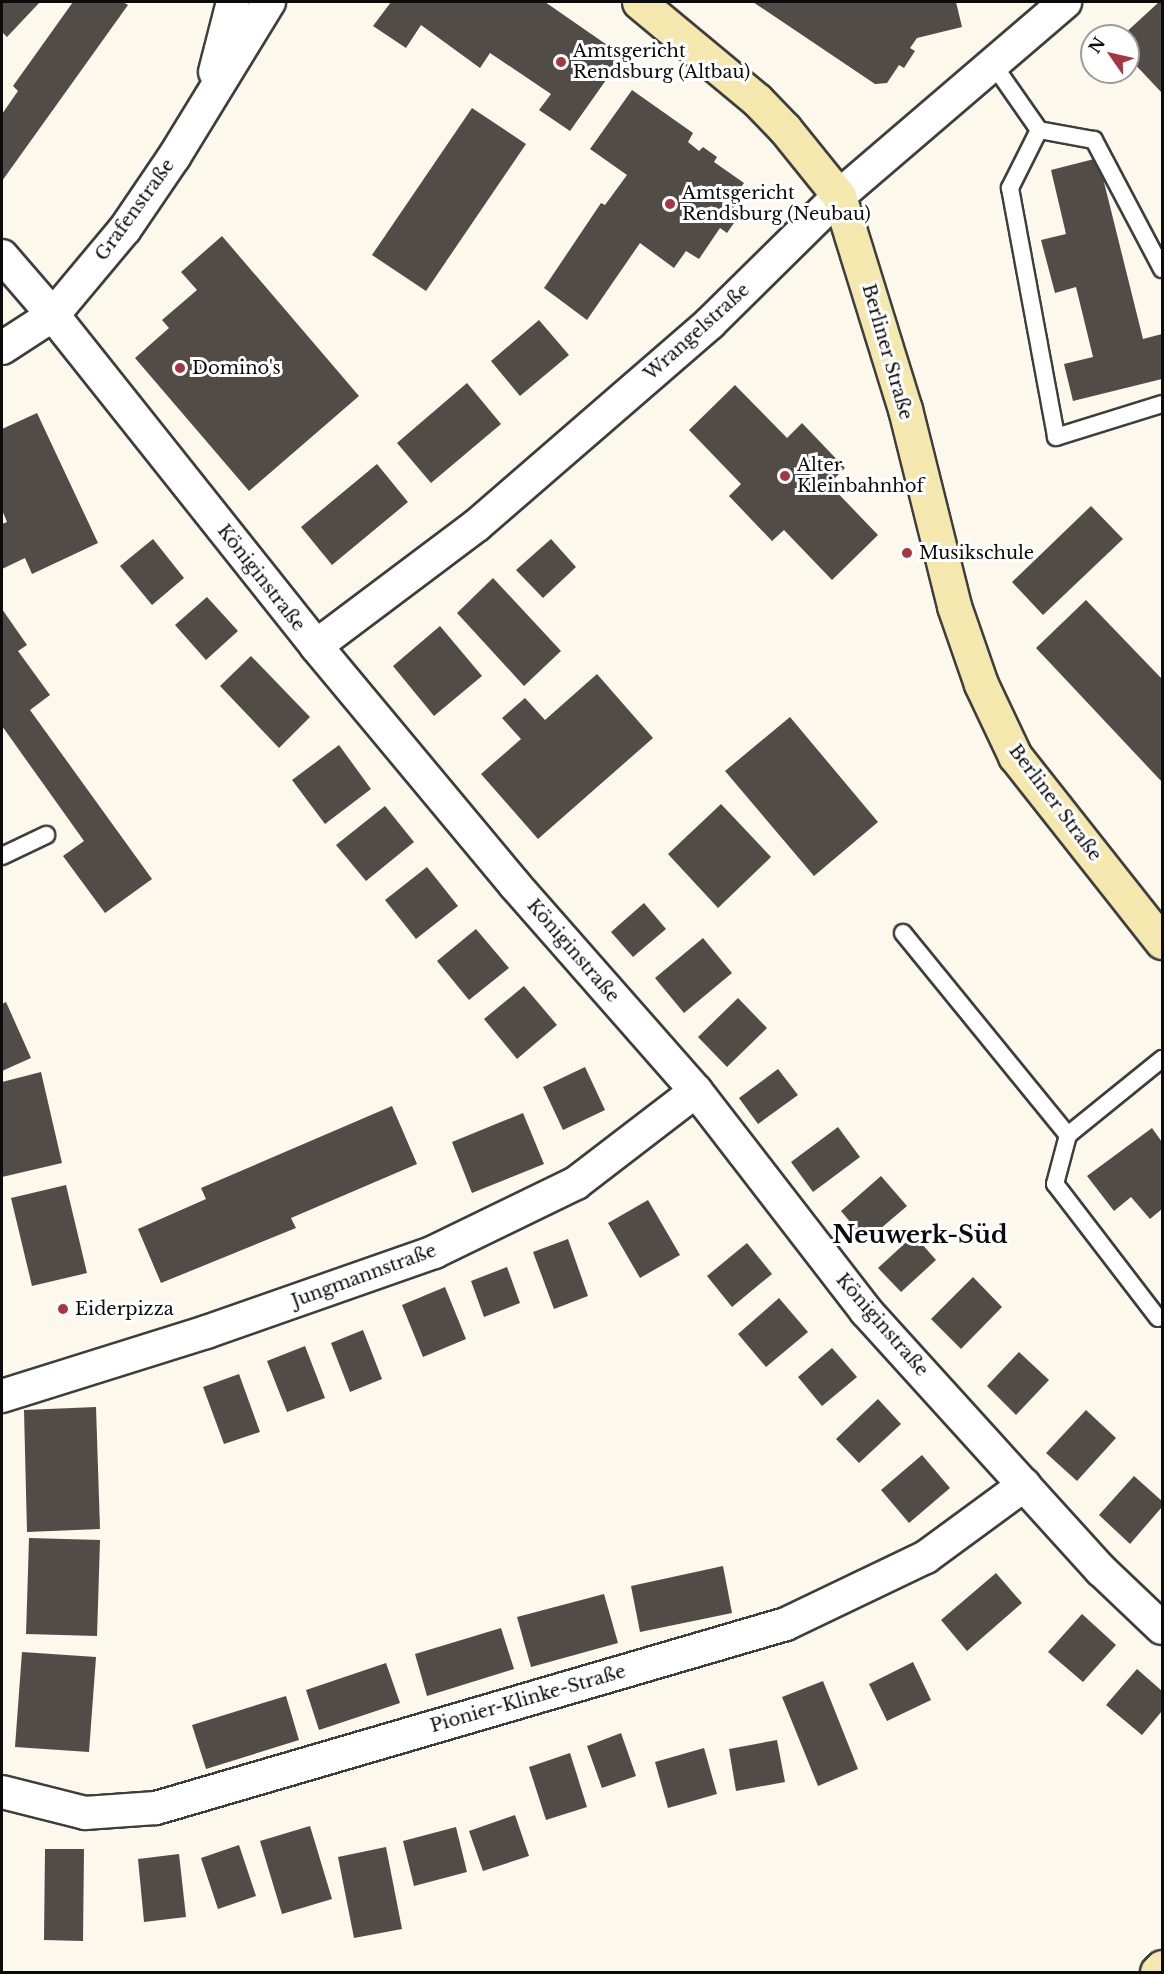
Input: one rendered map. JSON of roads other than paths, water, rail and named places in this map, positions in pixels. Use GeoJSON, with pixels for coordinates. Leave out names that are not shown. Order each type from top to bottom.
{"type":"FeatureCollection","features":[{"type":"Feature","properties":{"kind":"main road"},"geometry":{"type":"LineString","coordinates":[[639,2],[758,100],[785,129],[839,196]]}},
{"type":"Feature","properties":{"kind":"main road","name":"Berliner Straße"},"geometry":{"type":"LineString","coordinates":[[839,196],[905,409],[954,606],[981,684],[1015,756],[1162,942]]}},
{"type":"Feature","properties":{"kind":"main road"},"geometry":{"type":"LineString","coordinates":[[1157,1972],[1162,1966]]}},
{"type":"Feature","properties":{"kind":"street","name":"Grafenstraße"},"geometry":{"type":"LineString","coordinates":[[208,100],[233,2]]}},
{"type":"Feature","properties":{"kind":"street","name":"Grafenstraße"},"geometry":{"type":"LineString","coordinates":[[2,348],[52,315],[125,229],[174,157],[269,2]]}},
{"type":"Feature","properties":{"kind":"street","name":"Wrangelstraße"},"geometry":{"type":"LineString","coordinates":[[316,646],[477,525],[710,323],[839,196],[1065,2]]}},
{"type":"Feature","properties":{"kind":"street","name":"Königinstraße"},"geometry":{"type":"LineString","coordinates":[[2,256],[52,315],[316,646],[515,885],[696,1091],[866,1311],[1101,1570],[1162,1628]]}},
{"type":"Feature","properties":{"kind":"street","name":"Jungmannstraße"},"geometry":{"type":"LineString","coordinates":[[2,1396],[206,1332],[434,1252],[576,1183],[696,1091]]}},
{"type":"Feature","properties":{"kind":"street","name":"Pionier-Klinke-Straße"},"geometry":{"type":"LineString","coordinates":[[2,1792],[85,1813],[156,1808],[786,1624],[926,1557],[1024,1485]]}},
{"type":"Feature","properties":{"kind":"lane"},"geometry":{"type":"LineString","coordinates":[[993,64],[1039,130],[1094,140],[1162,269]]}},
{"type":"Feature","properties":{"kind":"lane"},"geometry":{"type":"LineString","coordinates":[[1039,130],[1010,188],[1056,437],[1162,404]]}},
{"type":"Feature","properties":{"kind":"lane"},"geometry":{"type":"LineString","coordinates":[[2,856],[46,835]]}},
{"type":"Feature","properties":{"kind":"lane"},"geometry":{"type":"LineString","coordinates":[[903,933],[1068,1135]]}},
{"type":"Feature","properties":{"kind":"lane"},"geometry":{"type":"LineString","coordinates":[[1158,1318],[1055,1184],[1068,1135],[1162,1059]]}},
{"type":"Feature","properties":{"kind":"place","name":"Amtsgericht Rendsburg (Altbau)"},"geometry":{"type":"Point","coordinates":[561,62]}},
{"type":"Feature","properties":{"kind":"place","name":"Amtsgericht Rendsburg (Neubau)"},"geometry":{"type":"Point","coordinates":[670,204]}},
{"type":"Feature","properties":{"kind":"place","name":"Domino's"},"geometry":{"type":"Point","coordinates":[180,368]}},
{"type":"Feature","properties":{"kind":"place","name":"Alter Kleinbahnhof"},"geometry":{"type":"Point","coordinates":[785,476]}},
{"type":"Feature","properties":{"kind":"place","name":"Musikschule"},"geometry":{"type":"Point","coordinates":[907,553]}},
{"type":"Feature","properties":{"kind":"place","name":"Eiderpizza"},"geometry":{"type":"Point","coordinates":[63,1309]}},
{"type":"Feature","properties":{"kind":"district","name":"Neuwerk-Süd"},"geometry":{"type":"Point","coordinates":[920,1235]}}]}
